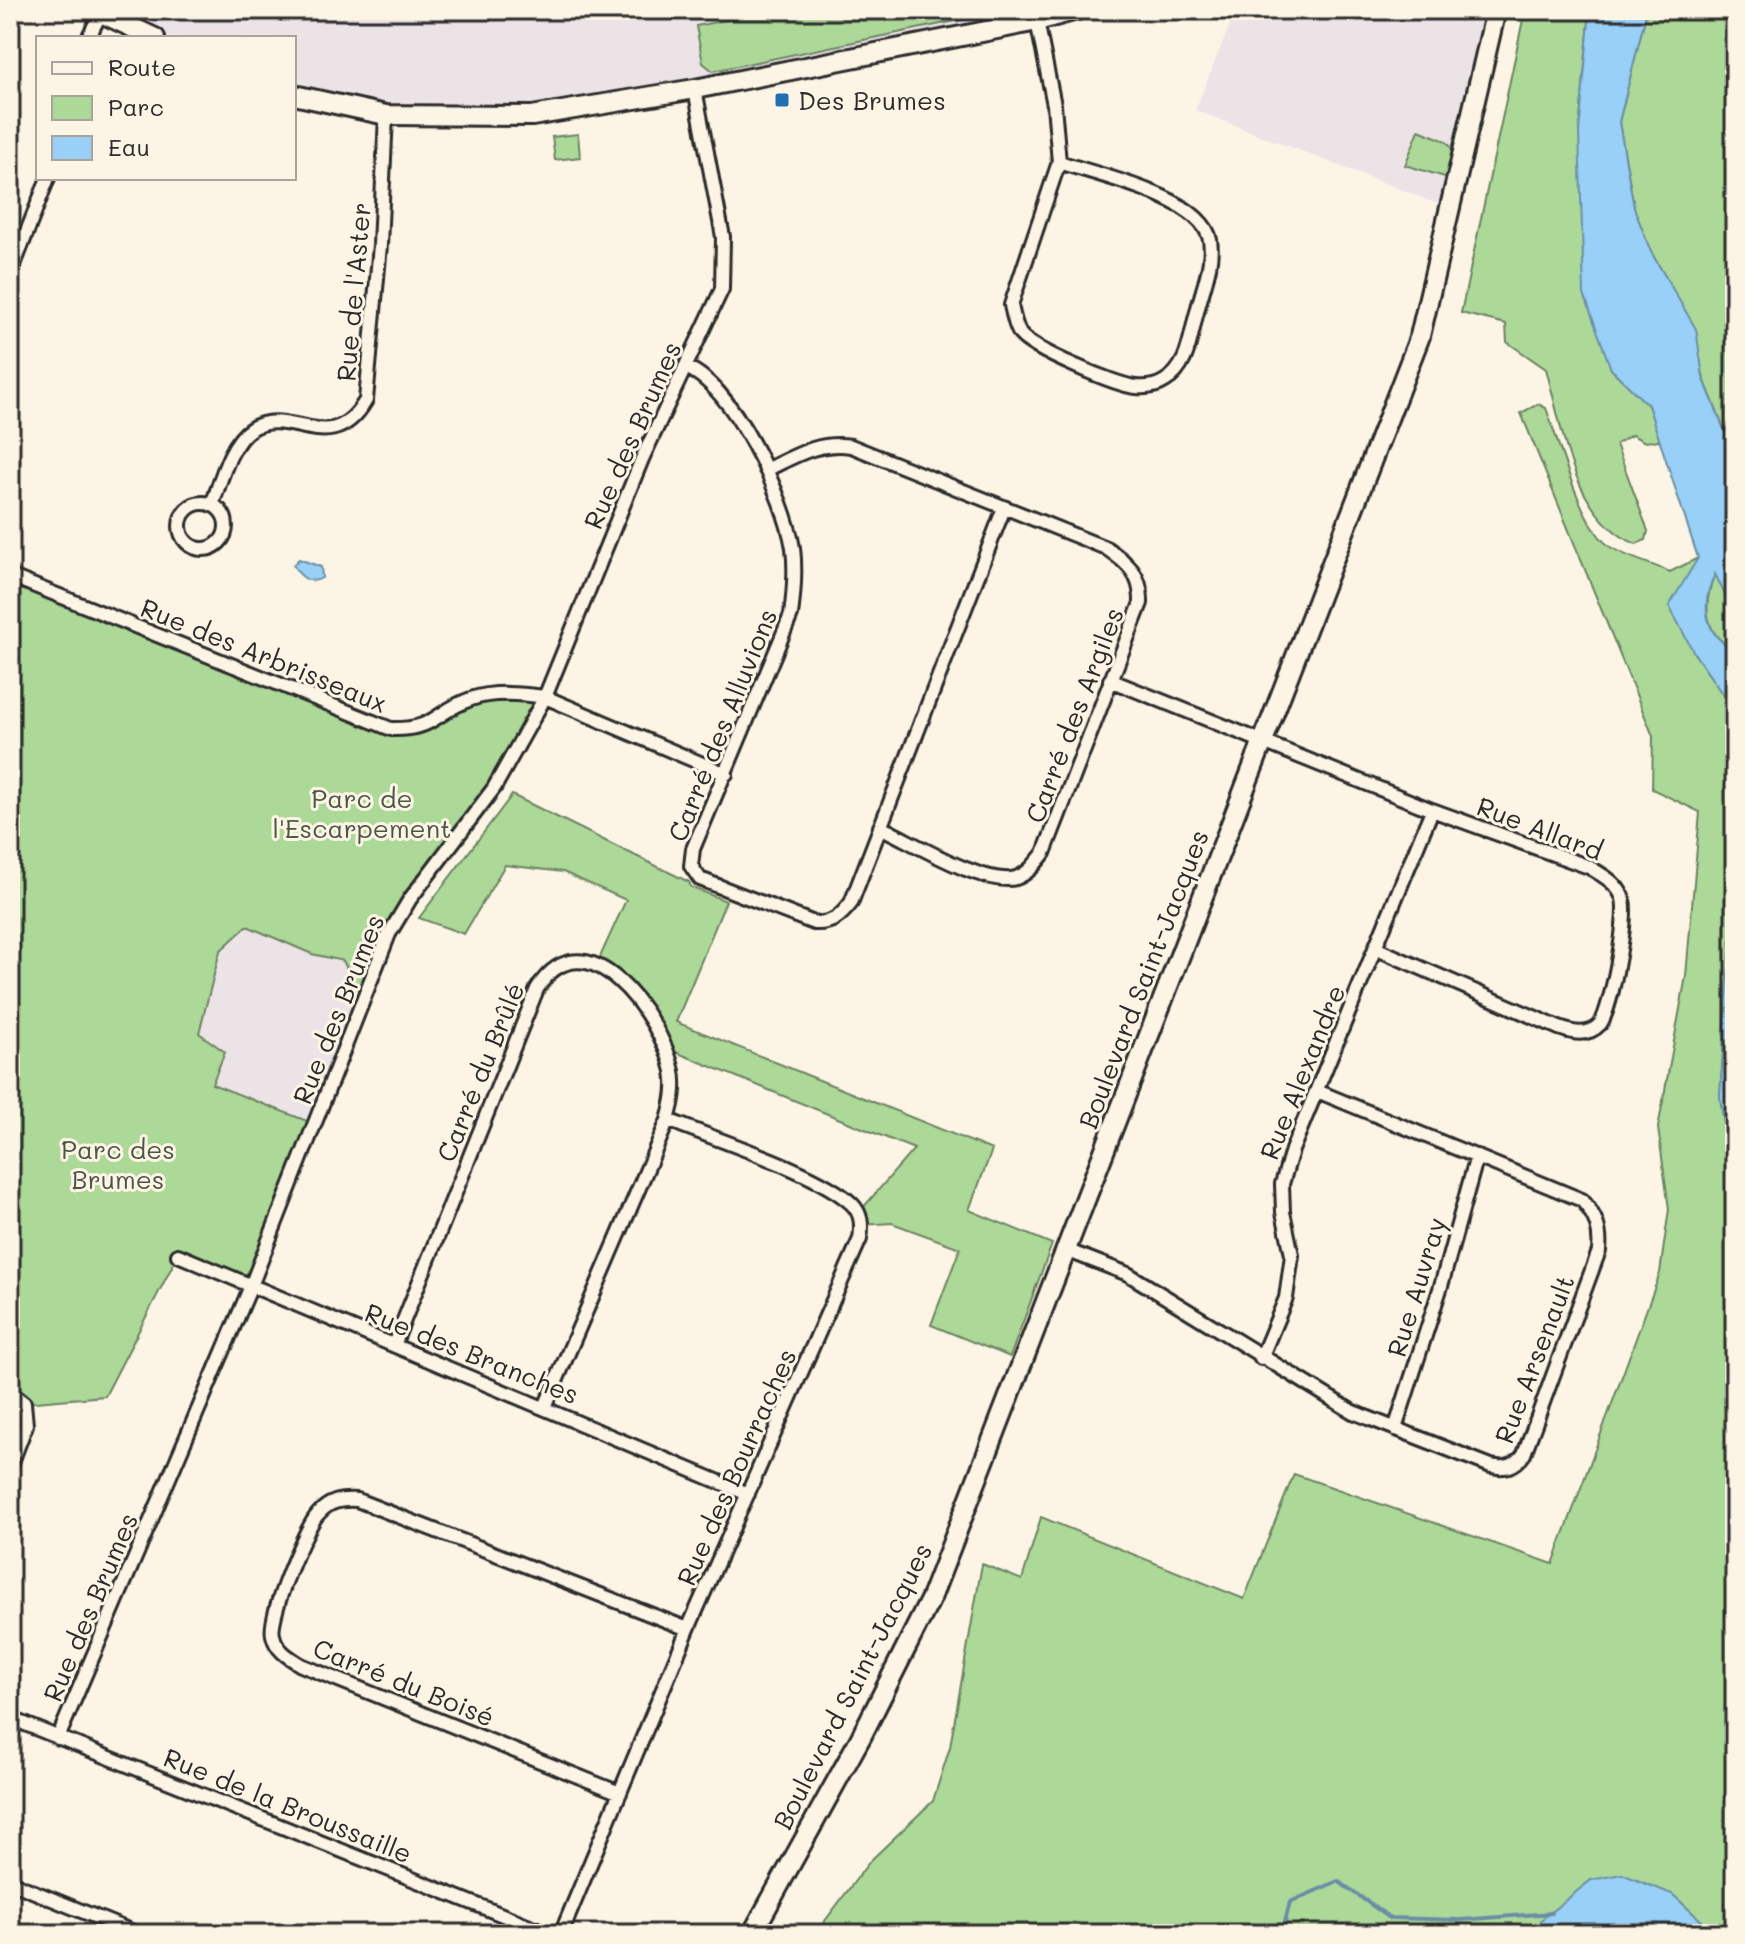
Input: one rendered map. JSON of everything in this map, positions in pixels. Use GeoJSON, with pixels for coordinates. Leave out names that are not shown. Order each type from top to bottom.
{"type":"FeatureCollection","features":[{"type":"Feature","properties":{"kind":"street"},"geometry":{"type":"LineString","coordinates":[[296,95],[386,115],[532,116],[695,89],[1037,21],[1077,10]]}},
{"type":"Feature","properties":{"kind":"street","name":"Boulevard Saint-Jacques"},"geometry":{"type":"LineString","coordinates":[[752,1934],[861,1737],[931,1598],[1420,336],[1496,10]]}},
{"type":"Feature","properties":{"kind":"street"},"geometry":{"type":"LineString","coordinates":[[89,36],[98,12],[132,34]]}},
{"type":"Feature","properties":{"kind":"street"},"geometry":{"type":"LineString","coordinates":[[1037,21],[1054,105],[1059,162],[1011,305],[1020,333],[1032,345],[1057,357],[1132,386],[1151,387],[1164,382],[1185,359],[1211,255],[1206,229],[1188,208],[1059,162]]}},
{"type":"Feature","properties":{"kind":"street","name":"Rue des Brumes"},"geometry":{"type":"LineString","coordinates":[[58,1738],[251,1286],[389,934],[410,899],[494,788],[545,697],[642,459],[722,289],[725,274],[723,237],[695,89]]}},
{"type":"Feature","properties":{"kind":"street","name":"Rue de l'Aster"},"geometry":{"type":"LineString","coordinates":[[212,505],[236,445],[250,429],[265,424],[332,430],[355,420],[366,400],[380,245],[386,115]]}},
{"type":"Feature","properties":{"kind":"street"},"geometry":{"type":"LineString","coordinates":[[10,275],[47,180]]}},
{"type":"Feature","properties":{"kind":"street","name":"Carré des Alluvions"},"geometry":{"type":"LineString","coordinates":[[685,367],[700,372],[722,396],[736,414],[766,470],[792,544],[796,583],[791,615],[693,849],[691,866],[700,879],[814,923],[834,920],[851,903],[1004,508]]}},
{"type":"Feature","properties":{"kind":"street","name":"Carré des Argiles"},"geometry":{"type":"LineString","coordinates":[[766,470],[820,446],[851,446],[1106,548],[1124,560],[1142,586],[1141,603],[1044,853],[1019,877],[986,877],[880,827]]}},
{"type":"Feature","properties":{"kind":"street","name":"Rue des Arbrisseaux"},"geometry":{"type":"LineString","coordinates":[[10,576],[391,729],[418,730],[471,699],[513,693],[545,697],[726,774]]}},
{"type":"Feature","properties":{"kind":"street","name":"Rue Allard"},"geometry":{"type":"LineString","coordinates":[[1110,680],[1432,810],[1589,867],[1610,879],[1623,897],[1625,915],[1606,1013],[1599,1025],[1577,1034],[1375,948]]}},
{"type":"Feature","properties":{"kind":"street","name":"Rue Alexandre"},"geometry":{"type":"LineString","coordinates":[[1261,1358],[1286,1298],[1292,1255],[1282,1184],[1432,810]]}},
{"type":"Feature","properties":{"kind":"street","name":"Carré du Brûlé"},"geometry":{"type":"LineString","coordinates":[[394,1345],[537,989],[558,963],[570,959],[585,962],[620,981],[636,994],[672,1069],[675,1095],[668,1120],[545,1407]]}},
{"type":"Feature","properties":{"kind":"street","name":"Rue Arsenault"},"geometry":{"type":"LineString","coordinates":[[1066,1250],[1128,1274],[1353,1412],[1491,1466],[1504,1469],[1514,1465],[1524,1454],[1599,1251],[1601,1233],[1593,1213],[1582,1200],[1317,1091]]}},
{"type":"Feature","properties":{"kind":"street","name":"Rue des Bourraches"},"geometry":{"type":"LineString","coordinates":[[561,1934],[688,1629],[860,1239],[862,1225],[852,1204],[814,1180],[668,1120]]}},
{"type":"Feature","properties":{"kind":"street","name":"Rue Auvray"},"geometry":{"type":"LineString","coordinates":[[1395,1429],[1441,1286],[1477,1156]]}},
{"type":"Feature","properties":{"kind":"street","name":"Rue des Branches"},"geometry":{"type":"LineString","coordinates":[[178,1255],[748,1494]]}},
{"type":"Feature","properties":{"kind":"street"},"geometry":{"type":"LineString","coordinates":[[10,1392],[24,1403],[26,1425],[10,1467]]}},
{"type":"Feature","properties":{"kind":"street","name":"Carré du Boisé"},"geometry":{"type":"LineString","coordinates":[[620,1793],[301,1665],[285,1655],[275,1643],[273,1620],[312,1522],[330,1504],[342,1499],[357,1500],[688,1629]]}},
{"type":"Feature","properties":{"kind":"street","name":"Rue de la Broussaille"},"geometry":{"type":"LineString","coordinates":[[10,1718],[550,1934]]}},
{"type":"Feature","properties":{"kind":"street"},"geometry":{"type":"LineString","coordinates":[[10,1882],[138,1934]]}},
{"type":"Feature","properties":{"kind":"shaded area"},"geometry":{"type":"Polygon","coordinates":[[[95,10],[1077,10],[532,116],[386,115],[296,95],[296,36],[151,36],[95,10]]]}},
{"type":"Feature","properties":{"kind":"shaded area"},"geometry":{"type":"Polygon","coordinates":[[[1236,10],[1496,10],[1451,209],[1195,110],[1236,10]]]}},
{"type":"Feature","properties":{"kind":"shaded area"},"geometry":{"type":"Polygon","coordinates":[[[259,814],[363,998],[315,1124],[10,1007],[10,962],[259,814]]]}},
{"type":"Feature","properties":{"kind":"green space"},"geometry":{"type":"Polygon","coordinates":[[[740,10],[1009,10],[713,71],[703,63],[696,26],[741,17],[740,10]]]}},
{"type":"Feature","properties":{"kind":"green space"},"geometry":{"type":"Polygon","coordinates":[[[1525,10],[1590,10],[1579,132],[1611,369],[1648,405],[1660,440],[1645,442],[1632,435],[1616,444],[1648,531],[1646,540],[1636,544],[1614,531],[1597,514],[1584,492],[1565,443],[1546,369],[1507,342],[1506,324],[1461,313],[1525,10]]]}},
{"type":"Feature","properties":{"kind":"green space"},"geometry":{"type":"Polygon","coordinates":[[[1647,10],[1735,10],[1735,457],[1703,376],[1695,329],[1651,252],[1634,208],[1619,122],[1647,10]]]}},
{"type":"Feature","properties":{"kind":"green space"},"geometry":{"type":"Polygon","coordinates":[[[1419,130],[1446,141],[1453,150],[1448,178],[1405,165],[1419,130]]]}},
{"type":"Feature","properties":{"kind":"green space"},"geometry":{"type":"Polygon","coordinates":[[[578,134],[580,157],[555,160],[552,137],[578,134]]]}},
{"type":"Feature","properties":{"kind":"green space"},"geometry":{"type":"Polygon","coordinates":[[[1538,404],[1546,408],[1581,504],[1601,538],[1619,552],[1670,572],[1698,558],[1694,653],[1735,712],[1735,879],[1720,1097],[1735,1191],[1735,1934],[1716,1934],[1672,1894],[1552,1913],[1541,1920],[1532,1934],[822,1934],[825,1921],[870,1861],[933,1801],[950,1747],[982,1564],[1022,1580],[1041,1517],[1244,1599],[1294,1474],[1553,1564],[1660,1273],[1669,1209],[1658,1128],[1686,976],[1700,812],[1652,789],[1653,736],[1521,413],[1538,404]]]}},
{"type":"Feature","properties":{"kind":"green space"},"geometry":{"type":"Polygon","coordinates":[[[1715,573],[1731,607],[1735,650],[1716,636],[1708,617],[1708,596],[1715,573]]]}},
{"type":"Feature","properties":{"kind":"green space"},"geometry":{"type":"Polygon","coordinates":[[[10,576],[335,709],[418,730],[471,699],[545,697],[511,761],[410,899],[363,998],[343,961],[312,954],[247,926],[220,951],[199,1033],[225,1052],[212,1084],[315,1124],[251,1286],[178,1255],[105,1396],[24,1403],[10,1392],[10,576]]]}},
{"type":"Feature","properties":{"kind":"green space"},"geometry":{"type":"Polygon","coordinates":[[[512,795],[689,882],[691,887],[726,901],[676,1022],[992,1150],[969,1210],[1052,1244],[1010,1357],[931,1325],[960,1248],[892,1223],[862,1225],[861,1210],[914,1149],[663,1047],[636,994],[595,968],[626,900],[563,872],[505,865],[464,934],[419,918],[512,795]]]}},
{"type":"Feature","properties":{"kind":"water"},"geometry":{"type":"Polygon","coordinates":[[[1590,10],[1647,10],[1619,122],[1634,208],[1651,252],[1696,329],[1703,377],[1735,457],[1735,632],[1731,607],[1715,574],[1707,607],[1716,636],[1735,650],[1735,712],[1694,653],[1669,606],[1698,558],[1648,405],[1611,369],[1584,294],[1579,132],[1590,10]]]}},
{"type":"Feature","properties":{"kind":"water"},"geometry":{"type":"Polygon","coordinates":[[[299,559],[321,567],[322,578],[313,581],[301,576],[293,565],[299,559]]]}},
{"type":"Feature","properties":{"kind":"water"},"geometry":{"type":"Polygon","coordinates":[[[1735,879],[1735,1193],[1720,1097],[1735,879]]]}},
{"type":"Feature","properties":{"kind":"water"},"geometry":{"type":"Polygon","coordinates":[[[1622,1874],[1672,1894],[1716,1934],[1654,1934],[1649,1930],[1633,1934],[1532,1934],[1541,1920],[1591,1880],[1622,1874]]]}},
{"type":"Feature","properties":{"kind":"waterway"},"geometry":{"type":"LineString","coordinates":[[1282,1934],[1290,1902],[1338,1881],[1390,1918],[1460,1920],[1552,1913]]}},
{"type":"Feature","properties":{"kind":"place","name":"Des Brumes"},"geometry":{"type":"Point","coordinates":[782,100]}},
{"type":"Feature","properties":{"kind":"park label","name":"Parc de l'Escarpement"},"geometry":{"type":"Point","coordinates":[362,813]}},
{"type":"Feature","properties":{"kind":"park label","name":"Parc des Brumes"},"geometry":{"type":"Point","coordinates":[118,1164]}}]}
